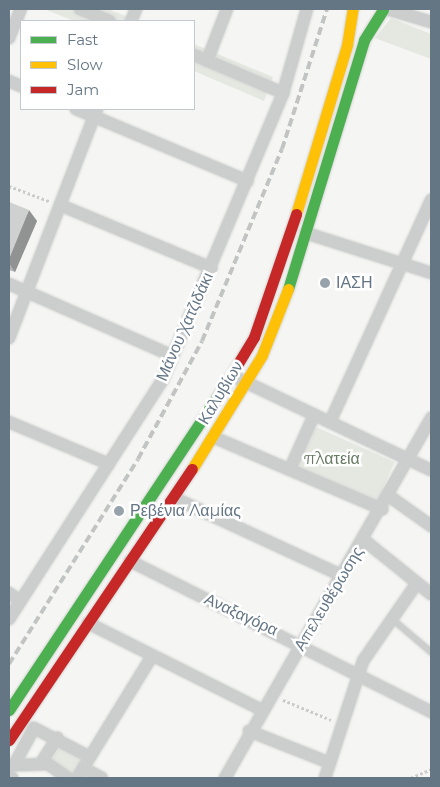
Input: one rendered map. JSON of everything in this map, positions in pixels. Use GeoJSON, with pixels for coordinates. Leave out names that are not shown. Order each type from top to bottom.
{"type":"FeatureCollection","features":[{"type":"Feature","properties":{"kind":"main road","name":"Καλυβίων"},"geometry":{"type":"LineString","coordinates":[[9,710],[231,376],[259,325],[281,263],[347,45],[353,9]]}},
{"type":"Feature","properties":{"kind":"main road"},"geometry":{"type":"LineString","coordinates":[[353,9],[360,21],[376,21]]}},
{"type":"Feature","properties":{"kind":"main road","name":"Καλυβίων"},"geometry":{"type":"LineString","coordinates":[[9,740],[174,498],[214,437],[246,383],[280,314],[362,44],[385,9]]}},
{"type":"Feature","properties":{"kind":"street"},"geometry":{"type":"LineString","coordinates":[[9,38],[21,9]]}},
{"type":"Feature","properties":{"kind":"street"},"geometry":{"type":"LineString","coordinates":[[80,9],[108,20]]}},
{"type":"Feature","properties":{"kind":"street"},"geometry":{"type":"LineString","coordinates":[[207,61],[227,9]]}},
{"type":"Feature","properties":{"kind":"street","name":"Μάνου Χατζιδάκι"},"geometry":{"type":"LineString","coordinates":[[9,619],[109,464],[173,356],[283,92],[307,9]]}},
{"type":"Feature","properties":{"kind":"street"},"geometry":{"type":"LineString","coordinates":[[385,9],[431,22]]}},
{"type":"Feature","properties":{"kind":"street"},"geometry":{"type":"LineString","coordinates":[[195,55],[283,92]]}},
{"type":"Feature","properties":{"kind":"street"},"geometry":{"type":"LineString","coordinates":[[83,110],[96,112],[247,181]]}},
{"type":"Feature","properties":{"kind":"street"},"geometry":{"type":"LineString","coordinates":[[9,338],[96,112]]}},
{"type":"Feature","properties":{"kind":"street"},"geometry":{"type":"LineString","coordinates":[[330,422],[431,200]]}},
{"type":"Feature","properties":{"kind":"street"},"geometry":{"type":"LineString","coordinates":[[60,205],[211,268]]}},
{"type":"Feature","properties":{"kind":"street"},"geometry":{"type":"LineString","coordinates":[[306,232],[431,273]]}},
{"type":"Feature","properties":{"kind":"street"},"geometry":{"type":"LineString","coordinates":[[9,284],[173,356]]}},
{"type":"Feature","properties":{"kind":"street"},"geometry":{"type":"LineString","coordinates":[[231,376],[431,470]]}},
{"type":"Feature","properties":{"kind":"street"},"geometry":{"type":"LineString","coordinates":[[290,469],[314,415]]}},
{"type":"Feature","properties":{"kind":"street","name":"Απελευθέρωσης"},"geometry":{"type":"LineString","coordinates":[[225,778],[262,710],[382,509],[431,418]]}},
{"type":"Feature","properties":{"kind":"street"},"geometry":{"type":"LineString","coordinates":[[9,422],[109,464]]}},
{"type":"Feature","properties":{"kind":"street"},"geometry":{"type":"LineString","coordinates":[[214,437],[382,509]]}},
{"type":"Feature","properties":{"kind":"street"},"geometry":{"type":"LineString","coordinates":[[389,496],[431,526]]}},
{"type":"Feature","properties":{"kind":"street"},"geometry":{"type":"LineString","coordinates":[[174,498],[343,576]]}},
{"type":"Feature","properties":{"kind":"street"},"geometry":{"type":"LineString","coordinates":[[364,540],[431,594]]}},
{"type":"Feature","properties":{"kind":"street","name":"Αναξαγόρα"},"geometry":{"type":"LineString","coordinates":[[130,561],[358,672],[431,712]]}},
{"type":"Feature","properties":{"kind":"street"},"geometry":{"type":"LineString","coordinates":[[325,778],[358,672],[417,583]]}},
{"type":"Feature","properties":{"kind":"street"},"geometry":{"type":"LineString","coordinates":[[9,593],[20,601]]}},
{"type":"Feature","properties":{"kind":"street"},"geometry":{"type":"LineString","coordinates":[[88,623],[262,710]]}},
{"type":"Feature","properties":{"kind":"street"},"geometry":{"type":"LineString","coordinates":[[83,768],[152,656]]}},
{"type":"Feature","properties":{"kind":"street"},"geometry":{"type":"LineString","coordinates":[[68,778],[41,763],[14,765],[38,727],[57,738],[83,768],[102,778]]}},
{"type":"Feature","properties":{"kind":"street"},"geometry":{"type":"LineString","coordinates":[[250,731],[330,763]]}},
{"type":"Feature","properties":{"kind":"street"},"geometry":{"type":"LineString","coordinates":[[41,763],[57,738]]}},
{"type":"Feature","properties":{"kind":"lane"},"geometry":{"type":"LineString","coordinates":[[392,619],[431,652]]}},
{"type":"Feature","properties":{"kind":"path"},"geometry":{"type":"LineString","coordinates":[[9,186],[60,205]]}},
{"type":"Feature","properties":{"kind":"path"},"geometry":{"type":"LineString","coordinates":[[271,695],[342,724]]}},
{"type":"Feature","properties":{"kind":"path"},"geometry":{"type":"LineString","coordinates":[[411,778],[431,769]]}},
{"type":"Feature","properties":{"kind":"green space"},"geometry":{"type":"Polygon","coordinates":[[[44,9],[108,9],[136,20],[72,20],[44,9]]]}},
{"type":"Feature","properties":{"kind":"green space"},"geometry":{"type":"Polygon","coordinates":[[[391,18],[431,34],[431,59],[375,38],[391,18]]]}},
{"type":"Feature","properties":{"kind":"green space"},"geometry":{"type":"Polygon","coordinates":[[[195,44],[273,77],[264,101],[195,71],[195,44]]]}},
{"type":"Feature","properties":{"kind":"green space","name":"πλατεία"},"geometry":{"type":"Polygon","coordinates":[[[316,427],[395,462],[376,504],[297,469],[316,427]]]}},
{"type":"Feature","properties":{"kind":"green space"},"geometry":{"type":"Polygon","coordinates":[[[60,747],[84,757],[73,774],[52,759],[60,747]]]}},
{"type":"Feature","properties":{"kind":"building"},"geometry":{"type":"Polygon","coordinates":[[[9,202],[29,210],[9,259],[9,202]]]}},
{"type":"Feature","properties":{"kind":"railway"},"geometry":{"type":"LineString","coordinates":[[9,664],[138,459],[202,341],[282,149],[327,9]]}},
{"type":"Feature","properties":{"kind":"traffic: fast"},"geometry":{"type":"LineString","coordinates":[[288,289],[364,40],[383,9]]}},
{"type":"Feature","properties":{"kind":"traffic: fast"},"geometry":{"type":"LineString","coordinates":[[9,710],[228,380]]}},
{"type":"Feature","properties":{"kind":"traffic: slow"},"geometry":{"type":"LineString","coordinates":[[296,214],[347,45],[353,9]]}},
{"type":"Feature","properties":{"kind":"traffic: slow"},"geometry":{"type":"LineString","coordinates":[[192,469],[262,355],[288,289]]}},
{"type":"Feature","properties":{"kind":"traffic: jam"},"geometry":{"type":"LineString","coordinates":[[228,380],[254,337],[296,214]]}},
{"type":"Feature","properties":{"kind":"traffic: jam"},"geometry":{"type":"LineString","coordinates":[[9,740],[192,469]]}},
{"type":"Feature","properties":{"kind":"place","name":"ΙΑΣΗ"},"geometry":{"type":"Point","coordinates":[325,283]}},
{"type":"Feature","properties":{"kind":"place","name":"Ρεβένια Λαμίας"},"geometry":{"type":"Point","coordinates":[119,511]}}]}
